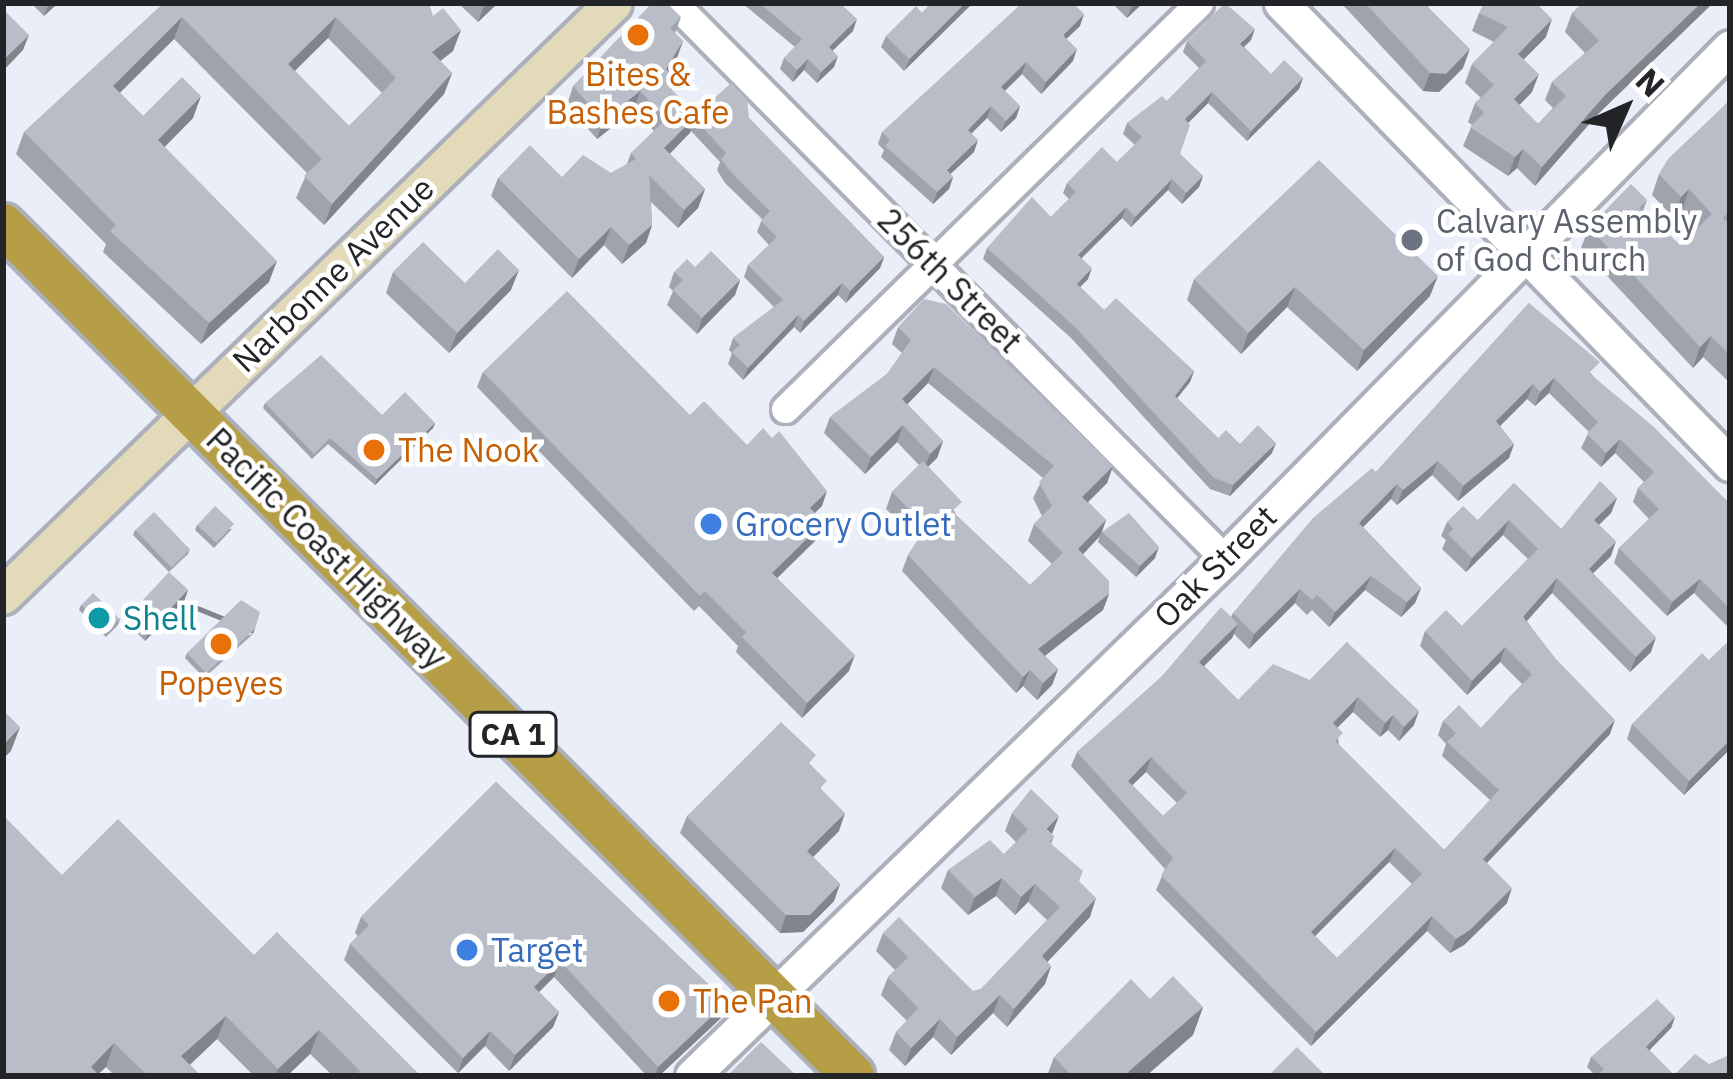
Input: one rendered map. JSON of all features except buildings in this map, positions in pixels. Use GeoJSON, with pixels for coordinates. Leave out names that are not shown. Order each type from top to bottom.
{"type":"FeatureCollection","features":[{"type":"Feature","properties":{"kind":"highway","name":"Pacific Coast Highway"},"geometry":{"type":"LineString","coordinates":[[3,225],[853,1076]]}},
{"type":"Feature","properties":{"kind":"main road","name":"Narbonne Avenue"},"geometry":{"type":"LineString","coordinates":[[3,596],[614,3]]}},
{"type":"Feature","properties":{"kind":"street","name":"256th Street"},"geometry":{"type":"LineString","coordinates":[[674,3],[1225,559]]}},
{"type":"Feature","properties":{"kind":"street"},"geometry":{"type":"LineString","coordinates":[[785,409],[1199,3]]}},
{"type":"Feature","properties":{"kind":"street"},"geometry":{"type":"LineString","coordinates":[[1281,3],[1526,249],[1622,359],[1730,464]]}},
{"type":"Feature","properties":{"kind":"street","name":"Oak Street"},"geometry":{"type":"LineString","coordinates":[[692,1076],[1225,559],[1730,47]]}},
{"type":"Feature","properties":{"kind":"place","name":"Bites & Bashes Cafe"},"geometry":{"type":"Point","coordinates":[638,35]}},
{"type":"Feature","properties":{"kind":"place","name":"Calvary Assembly of God Church"},"geometry":{"type":"Point","coordinates":[1412,240]}},
{"type":"Feature","properties":{"kind":"place","name":"The Nook"},"geometry":{"type":"Point","coordinates":[374,450]}},
{"type":"Feature","properties":{"kind":"place","name":"Grocery Outlet"},"geometry":{"type":"Point","coordinates":[711,524]}},
{"type":"Feature","properties":{"kind":"place","name":"Shell"},"geometry":{"type":"Point","coordinates":[99,618]}},
{"type":"Feature","properties":{"kind":"place","name":"Popeyes"},"geometry":{"type":"Point","coordinates":[221,644]}},
{"type":"Feature","properties":{"kind":"place","name":"Target"},"geometry":{"type":"Point","coordinates":[467,950]}},
{"type":"Feature","properties":{"kind":"place","name":"The Pan"},"geometry":{"type":"Point","coordinates":[669,1001]}}]}
